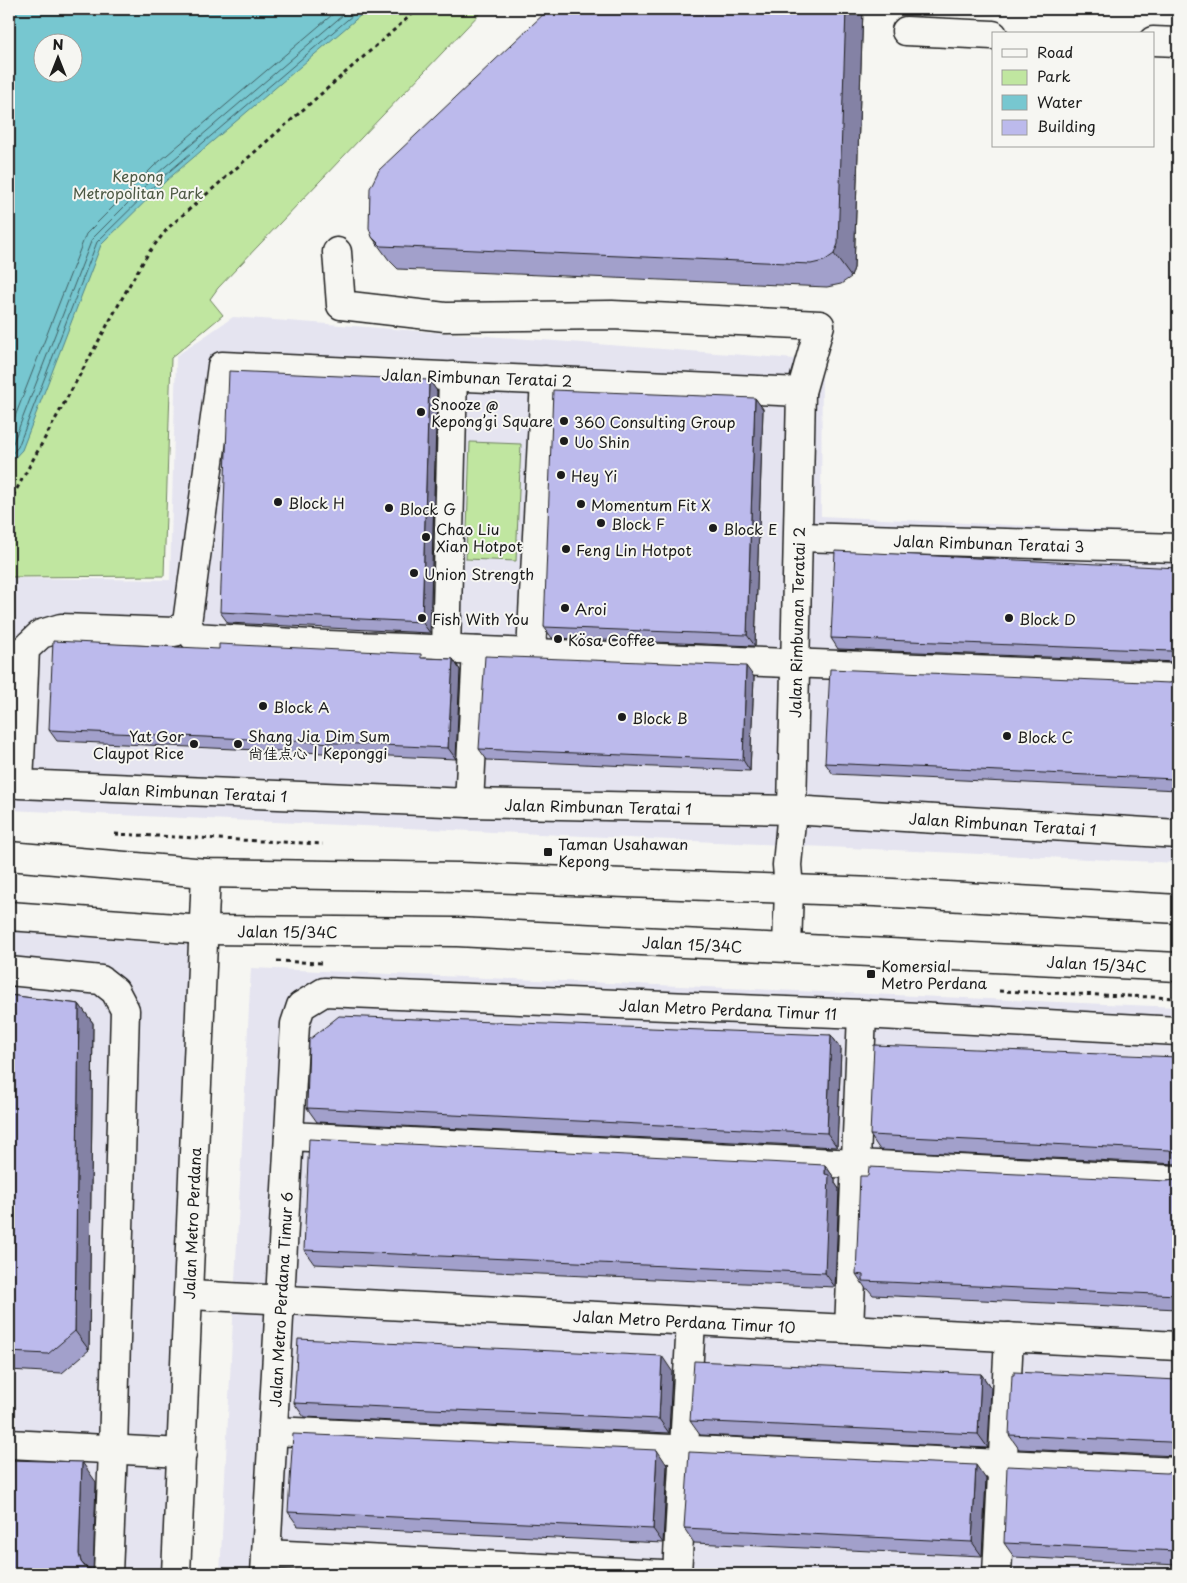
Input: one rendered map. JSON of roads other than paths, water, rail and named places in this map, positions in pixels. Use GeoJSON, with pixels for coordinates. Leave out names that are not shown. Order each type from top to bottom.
{"type":"FeatureCollection","features":[{"type":"Feature","properties":{"kind":"street"},"geometry":{"type":"LineString","coordinates":[[906,31],[992,35]]}},
{"type":"Feature","properties":{"kind":"street"},"geometry":{"type":"LineString","coordinates":[[1154,41],[1178,42]]}},
{"type":"Feature","properties":{"kind":"street"},"geometry":{"type":"LineString","coordinates":[[337,252],[341,305],[445,317],[612,315],[820,325],[801,392]]}},
{"type":"Feature","properties":{"kind":"street","name":"Jalan Rimbunan Teratai 2"},"geometry":{"type":"LineString","coordinates":[[187,623],[222,366],[801,392],[792,810],[787,865],[790,889],[787,947]]}},
{"type":"Feature","properties":{"kind":"street"},"geometry":{"type":"LineString","coordinates":[[446,650],[453,376]]}},
{"type":"Feature","properties":{"kind":"street"},"geometry":{"type":"LineString","coordinates":[[532,653],[545,380]]}},
{"type":"Feature","properties":{"kind":"street","name":"Jalan Rimbunan Teratai 3"},"geometry":{"type":"LineString","coordinates":[[799,537],[1178,548]]}},
{"type":"Feature","properties":{"kind":"street"},"geometry":{"type":"LineString","coordinates":[[187,623],[194,637],[446,650],[1178,678]]}},
{"type":"Feature","properties":{"kind":"street","name":"Jalan Rimbunan Teratai 1"},"geometry":{"type":"LineString","coordinates":[[187,623],[176,632],[61,628],[41,634],[25,649],[19,784],[468,803],[792,810],[1178,834]]}},
{"type":"Feature","properties":{"kind":"street"},"geometry":{"type":"LineString","coordinates":[[468,803],[477,651]]}},
{"type":"Feature","properties":{"kind":"street"},"geometry":{"type":"LineString","coordinates":[[9,856],[206,873],[460,877],[790,889],[1178,910]]}},
{"type":"Feature","properties":{"kind":"street","name":"Jalan Metro Perdana"},"geometry":{"type":"LineString","coordinates":[[176,1574],[190,1295],[206,873]]}},
{"type":"Feature","properties":{"kind":"street","name":"Jalan 15/34C"},"geometry":{"type":"LineString","coordinates":[[9,916],[204,930],[457,932],[1178,967]]}},
{"type":"Feature","properties":{"kind":"street"},"geometry":{"type":"LineString","coordinates":[[9,971],[101,980],[115,991],[125,1010],[114,1450],[108,1574]]}},
{"type":"Feature","properties":{"kind":"street","name":"Jalan Metro Perdana Timur 11"},"geometry":{"type":"LineString","coordinates":[[295,1024],[301,1006],[324,992],[862,1014],[1178,1032]]}},
{"type":"Feature","properties":{"kind":"street"},"geometry":{"type":"LineString","coordinates":[[849,1329],[862,1014]]}},
{"type":"Feature","properties":{"kind":"street","name":"Jalan Metro Perdana Timur 6"},"geometry":{"type":"LineString","coordinates":[[266,1564],[295,1024]]}},
{"type":"Feature","properties":{"kind":"street"},"geometry":{"type":"LineString","coordinates":[[289,1136],[1178,1180]]}},
{"type":"Feature","properties":{"kind":"street","name":"Jalan Metro Perdana Timur 10"},"geometry":{"type":"LineString","coordinates":[[190,1295],[1178,1346]]}},
{"type":"Feature","properties":{"kind":"street"},"geometry":{"type":"LineString","coordinates":[[677,1574],[691,1321]]}},
{"type":"Feature","properties":{"kind":"street"},"geometry":{"type":"LineString","coordinates":[[997,1574],[1009,1337]]}},
{"type":"Feature","properties":{"kind":"street"},"geometry":{"type":"LineString","coordinates":[[273,1431],[1178,1472]]}},
{"type":"Feature","properties":{"kind":"street"},"geometry":{"type":"LineString","coordinates":[[9,1444],[182,1454]]}},
{"type":"Feature","properties":{"kind":"street"},"geometry":{"type":"LineString","coordinates":[[266,1564],[662,1574]]}},
{"type":"Feature","properties":{"kind":"water"},"geometry":{"type":"Polygon","coordinates":[[[9,9],[368,9],[167,180],[101,245],[22,450],[9,464],[9,9]]]}},
{"type":"Feature","properties":{"kind":"place","name":"Snooze @ Kepong’gi Square"},"geometry":{"type":"Point","coordinates":[421,412]}},
{"type":"Feature","properties":{"kind":"place","name":"360 Consulting Group"},"geometry":{"type":"Point","coordinates":[564,421]}},
{"type":"Feature","properties":{"kind":"place","name":"Uo Shin"},"geometry":{"type":"Point","coordinates":[564,441]}},
{"type":"Feature","properties":{"kind":"place","name":"Hey Yi"},"geometry":{"type":"Point","coordinates":[561,475]}},
{"type":"Feature","properties":{"kind":"place","name":"Block H"},"geometry":{"type":"Point","coordinates":[278,502]}},
{"type":"Feature","properties":{"kind":"place","name":"Momentum Fit X"},"geometry":{"type":"Point","coordinates":[581,504]}},
{"type":"Feature","properties":{"kind":"place","name":"Block G"},"geometry":{"type":"Point","coordinates":[389,508]}},
{"type":"Feature","properties":{"kind":"place","name":"Block F"},"geometry":{"type":"Point","coordinates":[601,523]}},
{"type":"Feature","properties":{"kind":"place","name":"Block E"},"geometry":{"type":"Point","coordinates":[713,528]}},
{"type":"Feature","properties":{"kind":"place","name":"Chao Liu Xian Hotpot"},"geometry":{"type":"Point","coordinates":[426,537]}},
{"type":"Feature","properties":{"kind":"place","name":"Feng Lin Hotpot"},"geometry":{"type":"Point","coordinates":[566,549]}},
{"type":"Feature","properties":{"kind":"place","name":"Union Strength"},"geometry":{"type":"Point","coordinates":[414,573]}},
{"type":"Feature","properties":{"kind":"place","name":"Aroi"},"geometry":{"type":"Point","coordinates":[565,608]}},
{"type":"Feature","properties":{"kind":"place","name":"Fish With You"},"geometry":{"type":"Point","coordinates":[422,618]}},
{"type":"Feature","properties":{"kind":"place","name":"Block D"},"geometry":{"type":"Point","coordinates":[1009,618]}},
{"type":"Feature","properties":{"kind":"place","name":"Kösa Coffee"},"geometry":{"type":"Point","coordinates":[558,639]}},
{"type":"Feature","properties":{"kind":"place","name":"Block A"},"geometry":{"type":"Point","coordinates":[263,706]}},
{"type":"Feature","properties":{"kind":"place","name":"Block B"},"geometry":{"type":"Point","coordinates":[622,717]}},
{"type":"Feature","properties":{"kind":"place","name":"Block C"},"geometry":{"type":"Point","coordinates":[1007,736]}},
{"type":"Feature","properties":{"kind":"place","name":"Yat Gor Claypot Rice"},"geometry":{"type":"Point","coordinates":[194,744]}},
{"type":"Feature","properties":{"kind":"place","name":"Shang Jia Dim Sum 尚佳点心 | Keponggi"},"geometry":{"type":"Point","coordinates":[238,744]}},
{"type":"Feature","properties":{"kind":"place","name":"Taman Usahawan Kepong"},"geometry":{"type":"Point","coordinates":[548,852]}},
{"type":"Feature","properties":{"kind":"place","name":"Komersial Metro Perdana"},"geometry":{"type":"Point","coordinates":[871,974]}},
{"type":"Feature","properties":{"kind":"park label","name":"Kepong Metropolitan Park"},"geometry":{"type":"Point","coordinates":[138,184]}}]}
